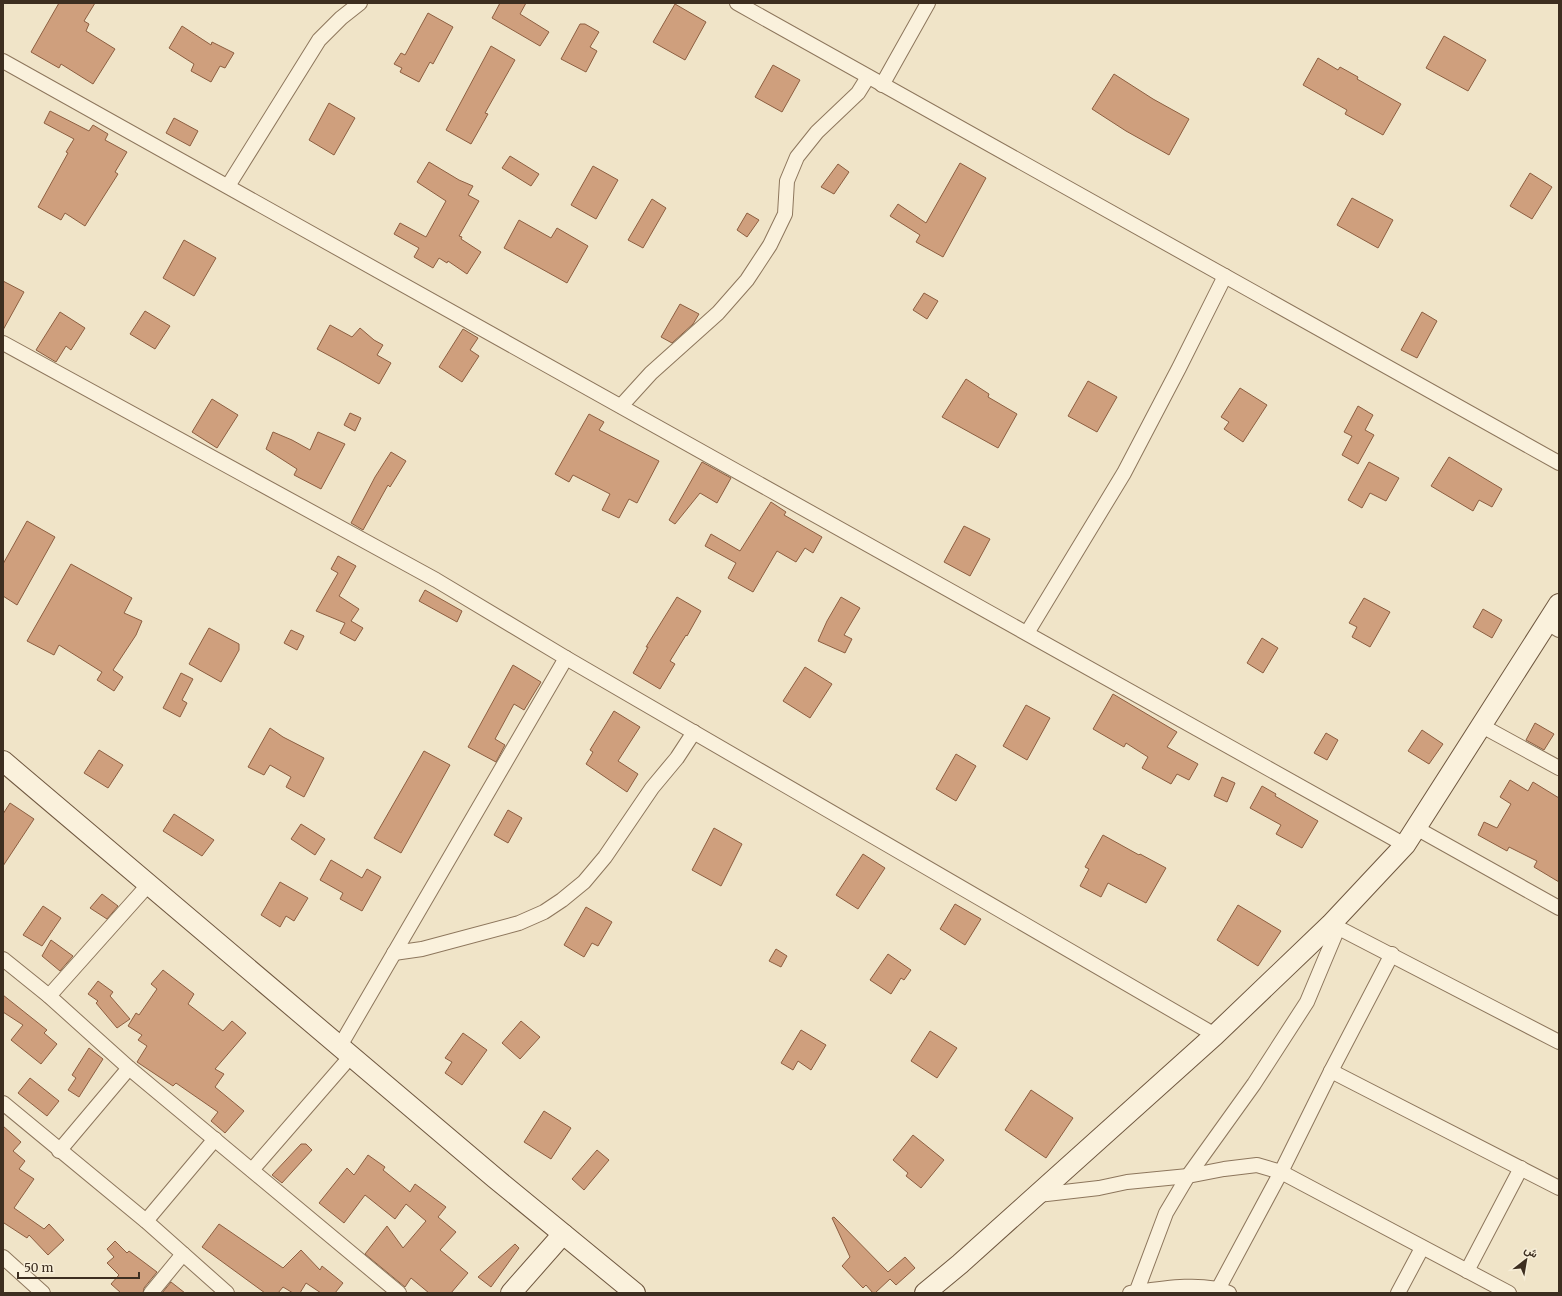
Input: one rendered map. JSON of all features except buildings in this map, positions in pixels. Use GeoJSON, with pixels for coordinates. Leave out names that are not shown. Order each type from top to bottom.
{"type":"FeatureCollection","features":[{"type":"Feature","properties":{"kind":"street"},"geometry":{"type":"LineString","coordinates":[[228,186],[319,40],[360,3]]}},
{"type":"Feature","properties":{"kind":"street"},"geometry":{"type":"LineString","coordinates":[[737,3],[1559,463]]}},
{"type":"Feature","properties":{"kind":"street"},"geometry":{"type":"LineString","coordinates":[[882,85],[928,3]]}},
{"type":"Feature","properties":{"kind":"street"},"geometry":{"type":"LineString","coordinates":[[3,61],[1405,845]]}},
{"type":"Feature","properties":{"kind":"street"},"geometry":{"type":"LineString","coordinates":[[621,406],[651,374],[718,312],[747,280],[770,245],[785,214],[787,181],[797,157],[817,132],[858,93],[868,77]]}},
{"type":"Feature","properties":{"kind":"street"},"geometry":{"type":"LineString","coordinates":[[1027,633],[1124,473],[1180,368],[1225,276]]}},
{"type":"Feature","properties":{"kind":"street"},"geometry":{"type":"LineString","coordinates":[[3,343],[436,580],[566,658],[1215,1035]]}},
{"type":"Feature","properties":{"kind":"street"},"geometry":{"type":"LineString","coordinates":[[925,1293],[1038,1195],[1335,926],[1405,845],[1482,726],[1553,627],[1559,604]]}},
{"type":"Feature","properties":{"kind":"street"},"geometry":{"type":"LineString","coordinates":[[252,1170],[346,1051],[394,954],[566,658]]}},
{"type":"Feature","properties":{"kind":"street"},"geometry":{"type":"LineString","coordinates":[[1482,726],[1559,768]]}},
{"type":"Feature","properties":{"kind":"street"},"geometry":{"type":"LineString","coordinates":[[394,954],[422,949],[519,923],[544,912],[562,900],[584,882],[605,857],[652,788],[677,758],[694,732]]}},
{"type":"Feature","properties":{"kind":"street"},"geometry":{"type":"LineString","coordinates":[[3,761],[563,1234],[635,1293]]}},
{"type":"Feature","properties":{"kind":"street"},"geometry":{"type":"LineString","coordinates":[[1416,828],[1559,908]]}},
{"type":"Feature","properties":{"kind":"street"},"geometry":{"type":"LineString","coordinates":[[49,996],[149,884]]}},
{"type":"Feature","properties":{"kind":"street"},"geometry":{"type":"LineString","coordinates":[[1335,926],[1392,954],[1559,1042]]}},
{"type":"Feature","properties":{"kind":"street"},"geometry":{"type":"LineString","coordinates":[[1335,926],[1307,1002],[1254,1084],[1188,1176],[1166,1213],[1134,1293],[1175,1288],[1221,1291],[1331,1071],[1392,954]]}},
{"type":"Feature","properties":{"kind":"street"},"geometry":{"type":"LineString","coordinates":[[3,959],[49,996],[129,1068],[215,1138],[399,1293]]}},
{"type":"Feature","properties":{"kind":"street"},"geometry":{"type":"LineString","coordinates":[[59,1150],[129,1068]]}},
{"type":"Feature","properties":{"kind":"street"},"geometry":{"type":"LineString","coordinates":[[1331,1071],[1559,1188]]}},
{"type":"Feature","properties":{"kind":"street"},"geometry":{"type":"LineString","coordinates":[[3,1103],[146,1221],[227,1293]]}},
{"type":"Feature","properties":{"kind":"street"},"geometry":{"type":"LineString","coordinates":[[146,1221],[215,1138]]}},
{"type":"Feature","properties":{"kind":"street"},"geometry":{"type":"LineString","coordinates":[[1038,1195],[1188,1176],[1224,1169],[1257,1165],[1281,1172],[1509,1293]]}},
{"type":"Feature","properties":{"kind":"street"},"geometry":{"type":"LineString","coordinates":[[1467,1271],[1521,1168]]}},
{"type":"Feature","properties":{"kind":"street"},"geometry":{"type":"LineString","coordinates":[[511,1293],[563,1234]]}},
{"type":"Feature","properties":{"kind":"street"},"geometry":{"type":"LineString","coordinates":[[1398,1293],[1422,1248]]}},
{"type":"Feature","properties":{"kind":"street"},"geometry":{"type":"LineString","coordinates":[[151,1293],[183,1254]]}},
{"type":"Feature","properties":{"kind":"street"},"geometry":{"type":"LineString","coordinates":[[3,1257],[43,1293]]}}]}
